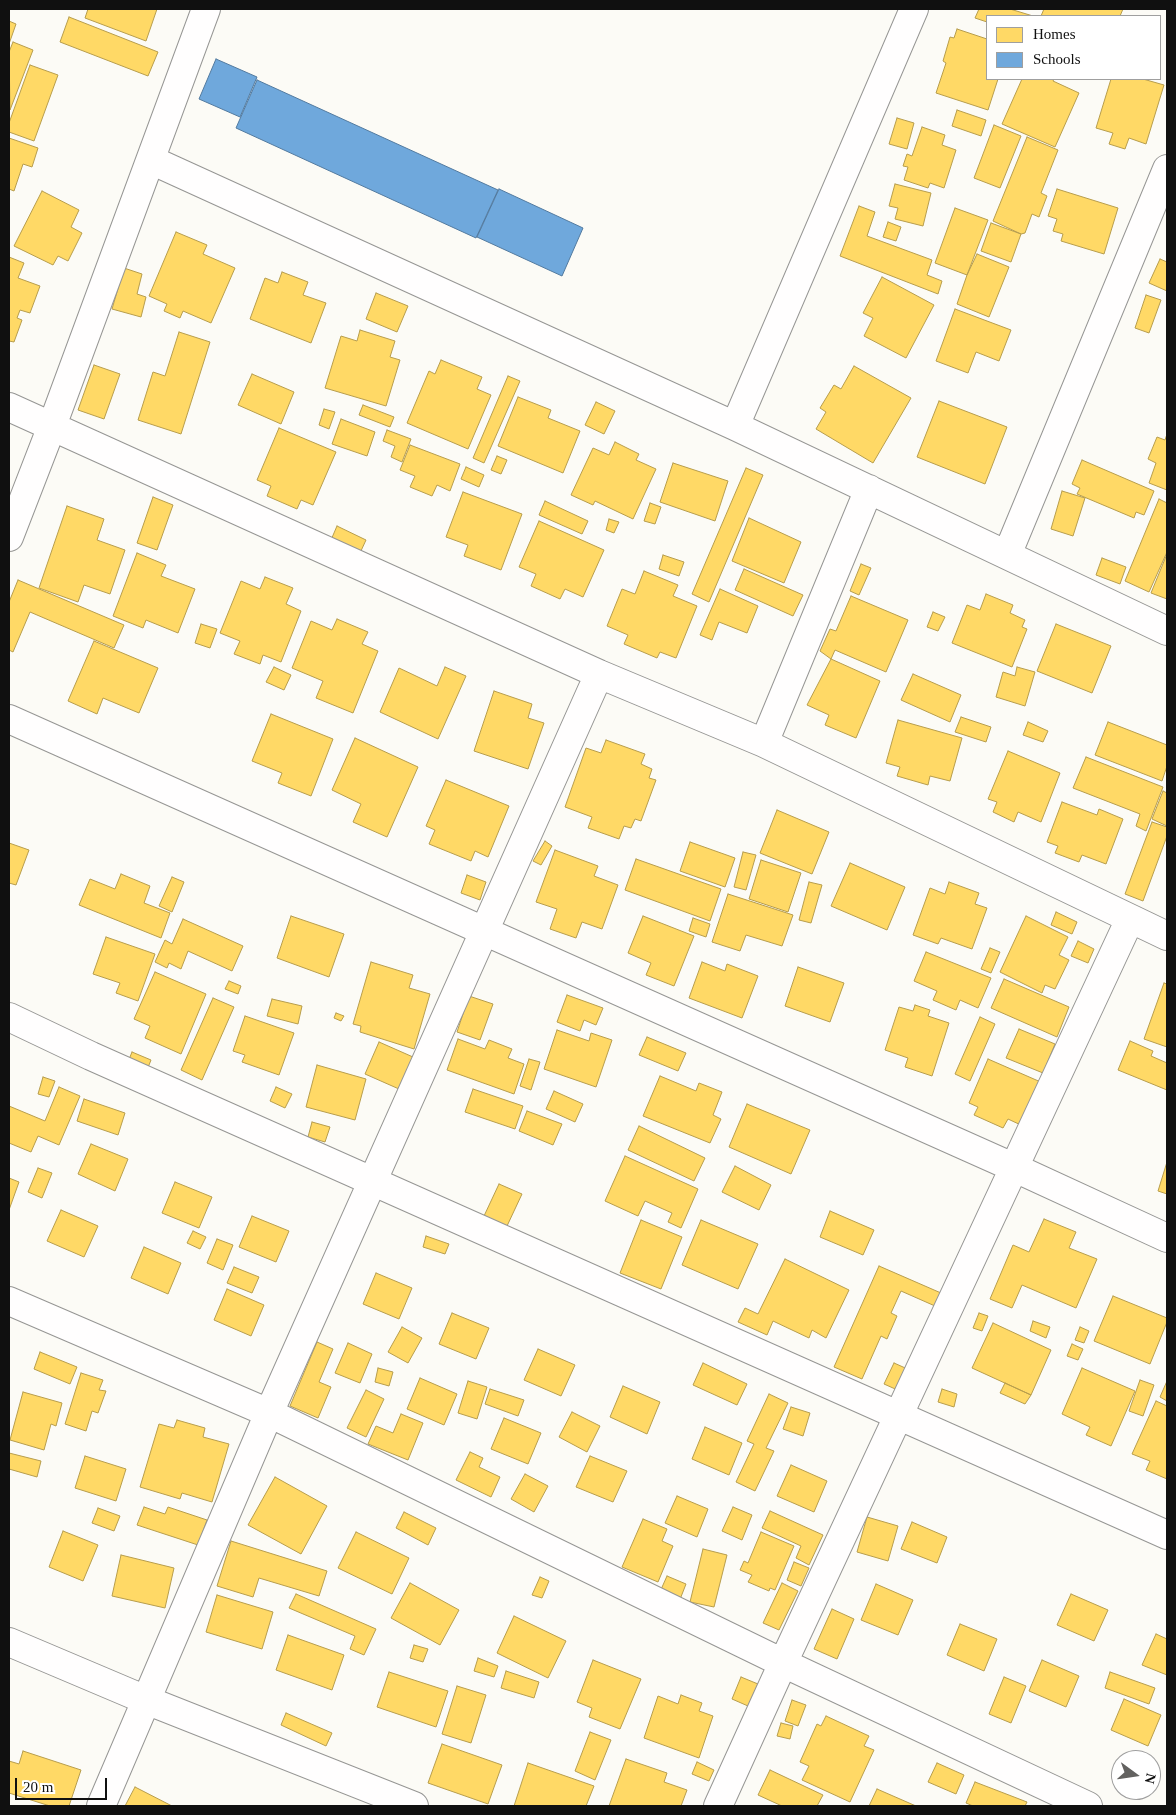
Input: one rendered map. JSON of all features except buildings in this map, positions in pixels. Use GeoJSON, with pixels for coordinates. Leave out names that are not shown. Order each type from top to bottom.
{"type":"FeatureCollection","features":[{"type":"Feature","properties":{"kind":"street"},"geometry":{"type":"LineString","coordinates":[[9,537],[206,9]]}},
{"type":"Feature","properties":{"kind":"street"},"geometry":{"type":"LineString","coordinates":[[735,426],[914,9]]}},
{"type":"Feature","properties":{"kind":"street"},"geometry":{"type":"LineString","coordinates":[[151,160],[735,426],[1167,631]]}},
{"type":"Feature","properties":{"kind":"street"},"geometry":{"type":"LineString","coordinates":[[1007,555],[1167,169]]}},
{"type":"Feature","properties":{"kind":"street"},"geometry":{"type":"LineString","coordinates":[[9,407],[600,674],[764,743],[1167,936]]}},
{"type":"Feature","properties":{"kind":"street"},"geometry":{"type":"LineString","coordinates":[[764,743],[869,489]]}},
{"type":"Feature","properties":{"kind":"street"},"geometry":{"type":"LineString","coordinates":[[100,1806],[269,1413],[600,674]]}},
{"type":"Feature","properties":{"kind":"street"},"geometry":{"type":"LineString","coordinates":[[9,719],[1015,1168],[1167,1238]]}},
{"type":"Feature","properties":{"kind":"street"},"geometry":{"type":"LineString","coordinates":[[718,1806],[1130,919]]}},
{"type":"Feature","properties":{"kind":"street"},"geometry":{"type":"LineString","coordinates":[[9,1017],[91,1056],[1167,1535]]}},
{"type":"Feature","properties":{"kind":"street"},"geometry":{"type":"LineString","coordinates":[[9,1300],[269,1413],[783,1663],[1088,1806]]}},
{"type":"Feature","properties":{"kind":"street"},"geometry":{"type":"LineString","coordinates":[[9,1642],[146,1700],[414,1806]]}}]}
